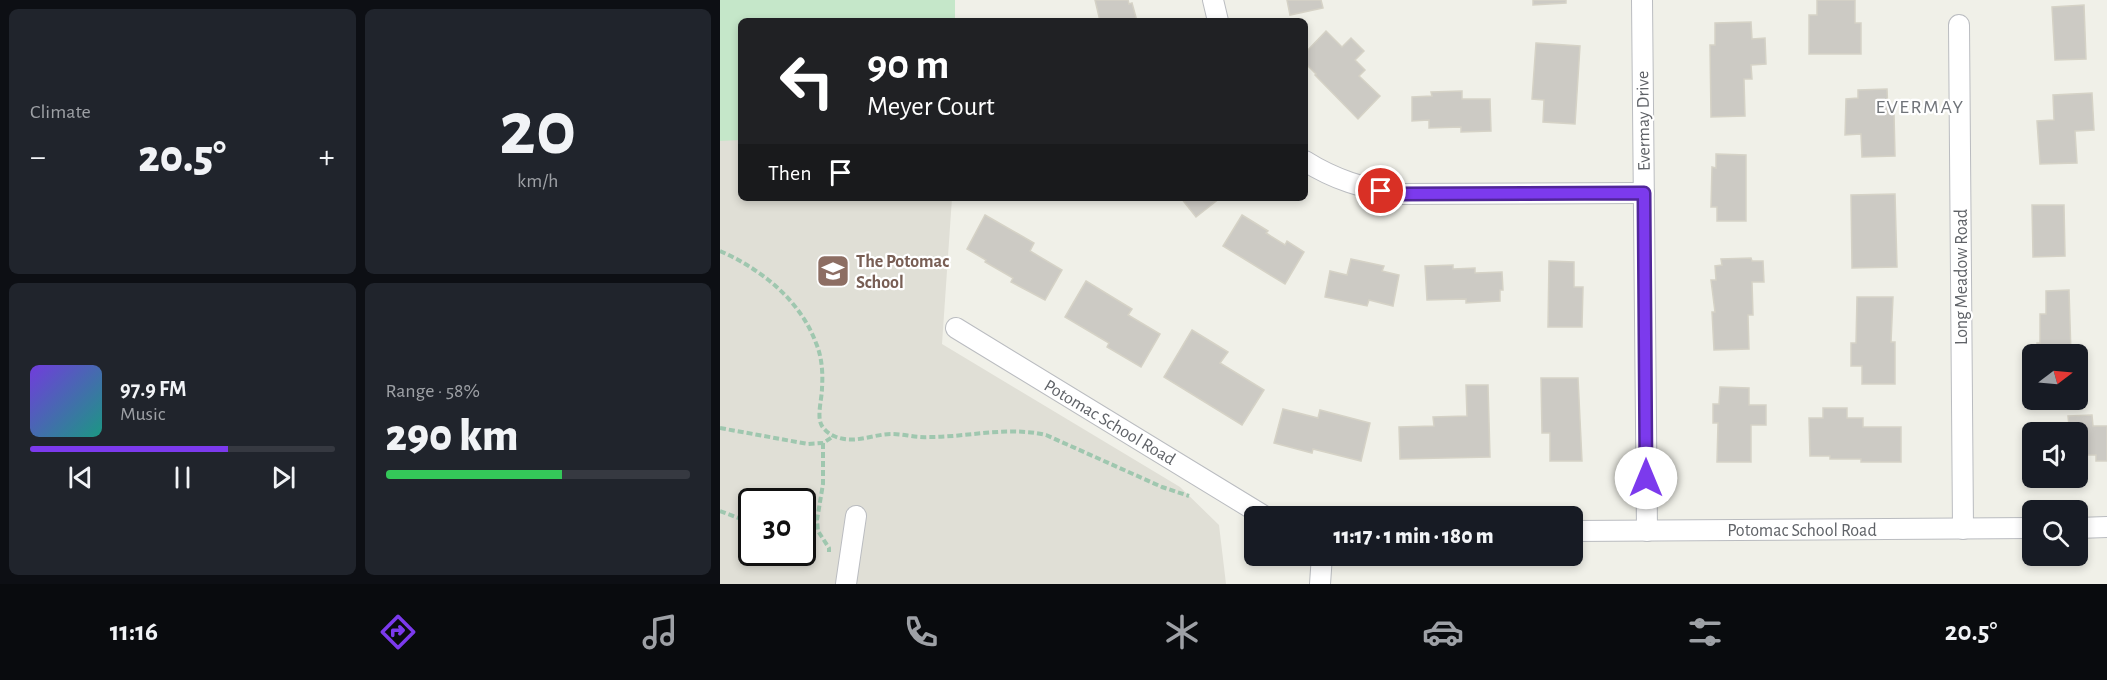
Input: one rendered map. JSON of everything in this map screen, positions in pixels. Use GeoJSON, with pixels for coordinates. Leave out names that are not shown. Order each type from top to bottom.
{"type":"FeatureCollection","features":[{"type":"Feature","properties":{"kind":"street"},"geometry":{"type":"LineString","coordinates":[[1213,0],[1217,18]]}},
{"type":"Feature","properties":{"kind":"street","name":"Evermay Drive"},"geometry":{"type":"LineString","coordinates":[[1642,0],[1647,531]]}},
{"type":"Feature","properties":{"kind":"street","name":"Long Meadow Road"},"geometry":{"type":"LineString","coordinates":[[1959,25],[1963,529]]}},
{"type":"Feature","properties":{"kind":"street"},"geometry":{"type":"LineString","coordinates":[[1308,163],[1332,177],[1364,188],[1398,194],[1644,193]]}},
{"type":"Feature","properties":{"kind":"street","name":"Potomac School Road"},"geometry":{"type":"LineString","coordinates":[[956,328],[1248,506]]}},
{"type":"Feature","properties":{"kind":"street"},"geometry":{"type":"LineString","coordinates":[[846,584],[856,516]]}},
{"type":"Feature","properties":{"kind":"street"},"geometry":{"type":"LineString","coordinates":[[2088,528],[2107,527]]}},
{"type":"Feature","properties":{"kind":"street","name":"Potomac School Road"},"geometry":{"type":"LineString","coordinates":[[1583,531],[2022,528]]}},
{"type":"Feature","properties":{"kind":"street"},"geometry":{"type":"LineString","coordinates":[[1320,584],[1321,566]]}},
{"type":"Feature","properties":{"kind":"path"},"geometry":{"type":"LineString","coordinates":[[720,251],[757,270],[790,300],[804,319],[816,343],[821,363],[822,387],[819,422],[834,436],[853,441],[892,434],[927,438],[1001,431],[1030,431],[1056,439],[1162,487],[1196,498]]}},
{"type":"Feature","properties":{"kind":"path"},"geometry":{"type":"LineString","coordinates":[[720,428],[808,444],[823,443],[834,436]]}},
{"type":"Feature","properties":{"kind":"path"},"geometry":{"type":"LineString","coordinates":[[823,443],[823,484],[817,520],[818,531],[830,548],[829,558]]}},
{"type":"Feature","properties":{"kind":"path"},"geometry":{"type":"LineString","coordinates":[[720,511],[738,518]]}},
{"type":"Feature","properties":{"kind":"shaded area","name":"The Potomac School"},"geometry":{"type":"Polygon","coordinates":[[[720,0],[955,0],[955,18],[738,18],[738,201],[952,201],[942,344],[1180,487],[1219,525],[1226,584],[720,584],[720,0]]]}},
{"type":"Feature","properties":{"kind":"green space"},"geometry":{"type":"Polygon","coordinates":[[[720,0],[955,0],[955,18],[738,18],[738,140],[720,141],[720,0]]]}},
{"type":"Feature","properties":{"kind":"building"},"geometry":{"type":"Polygon","coordinates":[[[1095,0],[1128,0],[1129,4],[1132,3],[1136,18],[1099,18],[1095,0]]]}},
{"type":"Feature","properties":{"kind":"building"},"geometry":{"type":"Polygon","coordinates":[[[1287,0],[1321,0],[1323,8],[1290,15],[1287,0]]]}},
{"type":"Feature","properties":{"kind":"building"},"geometry":{"type":"Polygon","coordinates":[[[1533,0],[1566,0],[1566,3],[1533,5],[1533,0]]]}},
{"type":"Feature","properties":{"kind":"building"},"geometry":{"type":"Polygon","coordinates":[[[1817,0],[1855,0],[1855,23],[1861,23],[1861,54],[1809,54],[1809,15],[1817,15],[1817,0]]]}},
{"type":"Feature","properties":{"kind":"building"},"geometry":{"type":"Polygon","coordinates":[[[2084,5],[2086,59],[2055,60],[2052,7],[2084,5]]]}},
{"type":"Feature","properties":{"kind":"building"},"geometry":{"type":"Polygon","coordinates":[[[1751,22],[1752,39],[1765,38],[1766,64],[1751,65],[1752,79],[1744,79],[1745,116],[1711,117],[1710,45],[1715,45],[1715,23],[1751,22]]]}},
{"type":"Feature","properties":{"kind":"building"},"geometry":{"type":"Polygon","coordinates":[[[1326,31],[1342,47],[1351,38],[1364,51],[1355,60],[1365,70],[1359,76],[1380,96],[1358,119],[1308,66],[1308,50],[1326,31]]]}},
{"type":"Feature","properties":{"kind":"building"},"geometry":{"type":"Polygon","coordinates":[[[1536,43],[1580,46],[1575,124],[1543,122],[1544,100],[1532,99],[1536,43]]]}},
{"type":"Feature","properties":{"kind":"building"},"geometry":{"type":"Polygon","coordinates":[[[1887,89],[1888,113],[1894,113],[1895,156],[1862,157],[1861,134],[1845,135],[1846,99],[1858,98],[1858,90],[1887,89]]]}},
{"type":"Feature","properties":{"kind":"building"},"geometry":{"type":"Polygon","coordinates":[[[1462,91],[1462,99],[1490,99],[1491,131],[1461,132],[1461,127],[1429,128],[1429,120],[1412,121],[1412,97],[1432,96],[1431,92],[1462,91]]]}},
{"type":"Feature","properties":{"kind":"building"},"geometry":{"type":"Polygon","coordinates":[[[2092,93],[2094,130],[2075,131],[2077,163],[2040,164],[2037,121],[2054,120],[2053,95],[2092,93]]]}},
{"type":"Feature","properties":{"kind":"building"},"geometry":{"type":"Polygon","coordinates":[[[1716,154],[1746,155],[1746,221],[1717,221],[1717,207],[1711,207],[1712,167],[1716,168],[1716,154]]]}},
{"type":"Feature","properties":{"kind":"building"},"geometry":{"type":"Polygon","coordinates":[[[1895,194],[1897,267],[1852,268],[1851,195],[1895,194]]]}},
{"type":"Feature","properties":{"kind":"building"},"geometry":{"type":"Polygon","coordinates":[[[1183,201],[1216,201],[1196,217],[1183,201]]]}},
{"type":"Feature","properties":{"kind":"building"},"geometry":{"type":"Polygon","coordinates":[[[2032,205],[2064,205],[2065,256],[2033,257],[2032,205]]]}},
{"type":"Feature","properties":{"kind":"building"},"geometry":{"type":"Polygon","coordinates":[[[985,215],[1034,243],[1030,251],[1062,270],[1045,300],[1011,282],[1013,278],[967,249],[985,215]]]}},
{"type":"Feature","properties":{"kind":"building"},"geometry":{"type":"Polygon","coordinates":[[[1242,215],[1285,245],[1287,241],[1304,252],[1285,284],[1223,246],[1242,215]]]}},
{"type":"Feature","properties":{"kind":"building"},"geometry":{"type":"Polygon","coordinates":[[[1751,258],[1752,261],[1763,261],[1764,282],[1752,282],[1753,315],[1748,315],[1749,349],[1714,350],[1712,312],[1715,312],[1711,280],[1716,280],[1715,266],[1722,265],[1721,259],[1751,258]]]}},
{"type":"Feature","properties":{"kind":"building"},"geometry":{"type":"Polygon","coordinates":[[[1351,259],[1384,266],[1382,271],[1399,275],[1393,306],[1369,300],[1367,306],[1325,297],[1330,271],[1347,275],[1351,259]]]}},
{"type":"Feature","properties":{"kind":"building"},"geometry":{"type":"Polygon","coordinates":[[[1549,261],[1574,262],[1574,287],[1583,287],[1582,327],[1548,327],[1549,261]]]}},
{"type":"Feature","properties":{"kind":"building"},"geometry":{"type":"Polygon","coordinates":[[[1453,265],[1453,269],[1475,268],[1475,273],[1502,272],[1503,290],[1500,290],[1500,301],[1466,303],[1466,299],[1427,300],[1425,266],[1453,265]]]}},
{"type":"Feature","properties":{"kind":"building"},"geometry":{"type":"Polygon","coordinates":[[[1086,281],[1132,309],[1128,315],[1160,334],[1141,367],[1107,347],[1109,343],[1065,317],[1086,281]]]}},
{"type":"Feature","properties":{"kind":"building"},"geometry":{"type":"Polygon","coordinates":[[[2069,290],[2071,344],[2037,344],[2040,343],[2040,314],[2046,314],[2046,291],[2069,290]]]}},
{"type":"Feature","properties":{"kind":"building"},"geometry":{"type":"Polygon","coordinates":[[[1857,297],[1893,297],[1891,342],[1895,342],[1895,384],[1862,384],[1862,366],[1851,366],[1851,343],[1856,343],[1857,297]]]}},
{"type":"Feature","properties":{"kind":"building"},"geometry":{"type":"Polygon","coordinates":[[[1192,330],[1228,352],[1220,363],[1264,390],[1242,425],[1164,377],[1192,330]]]}},
{"type":"Feature","properties":{"kind":"building"},"geometry":{"type":"Polygon","coordinates":[[[1541,378],[1578,378],[1582,461],[1550,461],[1550,433],[1542,433],[1541,378]]]}},
{"type":"Feature","properties":{"kind":"building"},"geometry":{"type":"Polygon","coordinates":[[[1466,385],[1488,385],[1490,457],[1400,459],[1399,427],[1434,426],[1433,417],[1467,416],[1466,385]]]}},
{"type":"Feature","properties":{"kind":"building"},"geometry":{"type":"Polygon","coordinates":[[[1720,387],[1749,388],[1749,405],[1766,405],[1766,425],[1751,425],[1751,462],[1717,462],[1718,423],[1713,423],[1713,404],[1719,404],[1720,387]]]}},
{"type":"Feature","properties":{"kind":"building"},"geometry":{"type":"Polygon","coordinates":[[[1823,408],[1847,408],[1847,418],[1863,418],[1863,427],[1901,427],[1901,462],[1861,462],[1861,459],[1830,459],[1830,456],[1810,456],[1809,418],[1823,418],[1823,408]]]}},
{"type":"Feature","properties":{"kind":"building"},"geometry":{"type":"Polygon","coordinates":[[[1283,409],[1318,418],[1320,410],[1370,423],[1361,461],[1313,449],[1312,453],[1274,443],[1283,409]]]}},
{"type":"Feature","properties":{"kind":"building"},"geometry":{"type":"Polygon","coordinates":[[[2092,415],[2093,426],[2107,426],[2107,461],[2096,461],[2096,455],[2088,455],[2088,422],[2069,422],[2068,416],[2092,415]]]}},
{"type":"Feature","properties":{"kind":"place","name":"The Potomac School"},"geometry":{"type":"Point","coordinates":[833,271]}},
{"type":"Feature","properties":{"kind":"district","name":"EVERMAY"},"geometry":{"type":"Point","coordinates":[1920,106]}},
{"type":"Feature","properties":{"kind":"route"},"geometry":{"type":"LineString","coordinates":[[1381,191],[1398,194],[1644,193],[1646,478]]}}]}
